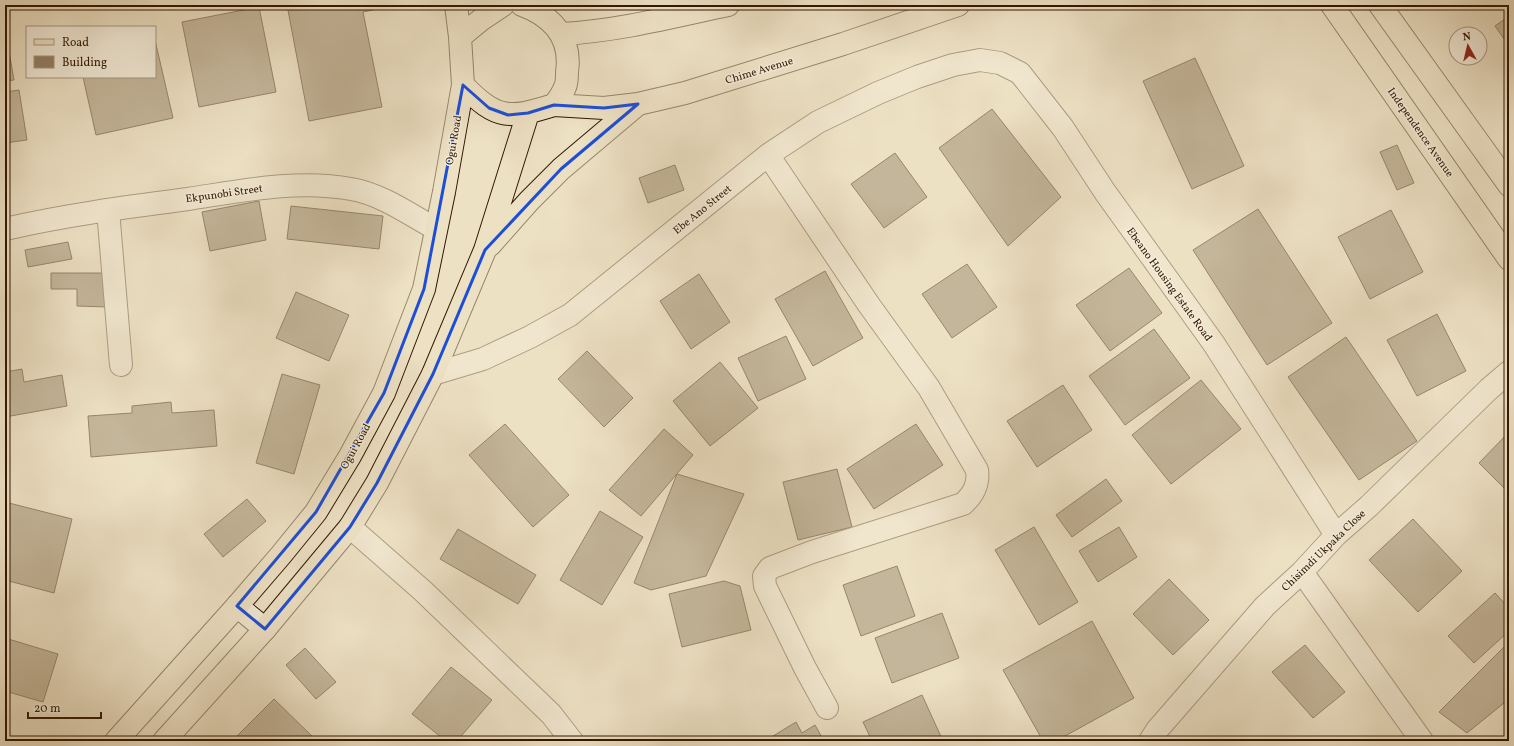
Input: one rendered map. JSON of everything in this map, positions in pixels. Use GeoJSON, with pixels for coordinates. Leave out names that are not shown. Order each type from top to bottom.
{"type":"FeatureCollection","features":[{"type":"Feature","properties":{"kind":"main road"},"geometry":{"type":"LineString","coordinates":[[456,5],[460,37]]}},
{"type":"Feature","properties":{"kind":"main road"},"geometry":{"type":"LineString","coordinates":[[460,37],[482,19],[503,5]]}},
{"type":"Feature","properties":{"kind":"main road"},"geometry":{"type":"LineString","coordinates":[[522,5],[550,21],[561,34],[567,47],[569,61],[566,86],[554,106]]}},
{"type":"Feature","properties":{"kind":"main road"},"geometry":{"type":"LineString","coordinates":[[561,34],[592,32],[634,26],[728,5]]}},
{"type":"Feature","properties":{"kind":"main road","name":"Chime Avenue"},"geometry":{"type":"LineString","coordinates":[[463,85],[489,108],[508,114],[528,113],[554,106],[604,108],[638,104],[693,90],[843,44],[958,5]]}},
{"type":"Feature","properties":{"kind":"main road","name":"Independence Avenue"},"geometry":{"type":"LineString","coordinates":[[1332,5],[1509,259]]}},
{"type":"Feature","properties":{"kind":"main road"},"geometry":{"type":"LineString","coordinates":[[1380,5],[1392,15],[1509,185]]}},
{"type":"Feature","properties":{"kind":"main road","name":"Ogui Road"},"geometry":{"type":"LineString","coordinates":[[116,741],[282,555],[316,512],[350,456],[384,392],[424,289],[444,192],[463,85],[460,37]]}},
{"type":"Feature","properties":{"kind":"main road"},"geometry":{"type":"LineString","coordinates":[[485,250],[529,201],[561,169],[638,104]]}},
{"type":"Feature","properties":{"kind":"main road"},"geometry":{"type":"LineString","coordinates":[[164,741],[265,630],[350,527],[377,483],[433,374],[485,250],[528,113]]}},
{"type":"Feature","properties":{"kind":"street","name":"Ebe Ano Street"},"geometry":{"type":"LineString","coordinates":[[433,374],[483,359],[530,337],[570,314],[768,155],[818,122],[878,93],[917,77],[953,65],[980,60]]}},
{"type":"Feature","properties":{"kind":"street","name":"Ebeano Housing Estate Road"},"geometry":{"type":"LineString","coordinates":[[980,60],[1000,63],[1020,73],[1062,128],[1105,192],[1214,344],[1336,535]]}},
{"type":"Feature","properties":{"kind":"street"},"geometry":{"type":"LineString","coordinates":[[768,155],[869,305],[929,388],[977,470],[978,477],[976,488],[963,504],[805,555],[770,568],[764,576],[765,586],[805,668],[827,708]]}},
{"type":"Feature","properties":{"kind":"street","name":"Ekpunobi Street"},"geometry":{"type":"LineString","coordinates":[[5,229],[42,220],[272,187],[318,186],[352,189],[380,198],[436,229]]}},
{"type":"Feature","properties":{"kind":"street"},"geometry":{"type":"LineString","coordinates":[[108,210],[121,365]]}},
{"type":"Feature","properties":{"kind":"street","name":"Chisimdi Ukpaka Close"},"geometry":{"type":"LineString","coordinates":[[1150,741],[1157,730],[1265,606],[1302,572],[1336,535],[1369,506],[1489,389],[1509,372]]}},
{"type":"Feature","properties":{"kind":"street"},"geometry":{"type":"LineString","coordinates":[[350,527],[423,591],[551,714],[572,741]]}},
{"type":"Feature","properties":{"kind":"street"},"geometry":{"type":"LineString","coordinates":[[1302,572],[1422,741]]}},
{"type":"Feature","properties":{"kind":"street"},"geometry":{"type":"LineString","coordinates":[[237,606],[265,630]]}},
{"type":"Feature","properties":{"kind":"highlighted area"},"geometry":{"type":"Polygon","coordinates":[[[463,85],[489,108],[508,115],[528,113],[554,105],[604,108],[638,104],[561,169],[485,250],[433,374],[377,483],[350,527],[265,629],[237,606],[316,512],[384,393],[424,289],[463,85]]]}},
{"type":"Feature","properties":{"kind":"building"},"geometry":{"type":"Polygon","coordinates":[[[287,5],[397,5],[363,12],[382,107],[309,121],[287,5]]]}},
{"type":"Feature","properties":{"kind":"building"},"geometry":{"type":"Polygon","coordinates":[[[259,7],[276,92],[199,107],[182,22],[259,7]]]}},
{"type":"Feature","properties":{"kind":"building"},"geometry":{"type":"Polygon","coordinates":[[[1509,16],[1509,46],[1495,26],[1509,16]]]}},
{"type":"Feature","properties":{"kind":"building"},"geometry":{"type":"Polygon","coordinates":[[[156,44],[173,118],[96,135],[83,78],[156,78],[156,44]]]}},
{"type":"Feature","properties":{"kind":"building"},"geometry":{"type":"Polygon","coordinates":[[[8,46],[14,80],[5,81],[5,47],[8,46]]]}},
{"type":"Feature","properties":{"kind":"building"},"geometry":{"type":"Polygon","coordinates":[[[1195,58],[1244,166],[1192,189],[1143,81],[1195,58]]]}},
{"type":"Feature","properties":{"kind":"building"},"geometry":{"type":"Polygon","coordinates":[[[19,90],[27,140],[5,143],[5,92],[19,90]]]}},
{"type":"Feature","properties":{"kind":"building"},"geometry":{"type":"Polygon","coordinates":[[[992,109],[1061,197],[1008,246],[939,148],[992,109]]]}},
{"type":"Feature","properties":{"kind":"building"},"geometry":{"type":"Polygon","coordinates":[[[1397,145],[1414,183],[1397,190],[1380,152],[1397,145]]]}},
{"type":"Feature","properties":{"kind":"building"},"geometry":{"type":"Polygon","coordinates":[[[895,153],[927,197],[884,228],[851,184],[895,153]]]}},
{"type":"Feature","properties":{"kind":"building"},"geometry":{"type":"Polygon","coordinates":[[[675,165],[684,190],[648,203],[639,178],[675,165]]]}},
{"type":"Feature","properties":{"kind":"building"},"geometry":{"type":"Polygon","coordinates":[[[259,201],[266,240],[210,251],[202,212],[259,201]]]}},
{"type":"Feature","properties":{"kind":"building"},"geometry":{"type":"Polygon","coordinates":[[[291,206],[383,216],[379,249],[287,239],[291,206]]]}},
{"type":"Feature","properties":{"kind":"building"},"geometry":{"type":"Polygon","coordinates":[[[1258,209],[1332,323],[1267,365],[1193,250],[1258,209]]]}},
{"type":"Feature","properties":{"kind":"building"},"geometry":{"type":"Polygon","coordinates":[[[1391,210],[1423,272],[1370,299],[1338,237],[1391,210]]]}},
{"type":"Feature","properties":{"kind":"building"},"geometry":{"type":"Polygon","coordinates":[[[68,242],[72,259],[28,267],[25,250],[68,242]]]}},
{"type":"Feature","properties":{"kind":"building"},"geometry":{"type":"Polygon","coordinates":[[[967,264],[997,307],[952,338],[922,294],[967,264]]]}},
{"type":"Feature","properties":{"kind":"building"},"geometry":{"type":"Polygon","coordinates":[[[1129,268],[1162,313],[1110,351],[1076,305],[1129,268]]]}},
{"type":"Feature","properties":{"kind":"building"},"geometry":{"type":"Polygon","coordinates":[[[825,271],[863,338],[813,366],[775,299],[825,271]]]}},
{"type":"Feature","properties":{"kind":"building"},"geometry":{"type":"Polygon","coordinates":[[[51,273],[108,273],[108,307],[77,306],[77,289],[51,289],[51,273]]]}},
{"type":"Feature","properties":{"kind":"building"},"geometry":{"type":"Polygon","coordinates":[[[699,274],[730,322],[691,349],[660,301],[699,274]]]}},
{"type":"Feature","properties":{"kind":"building"},"geometry":{"type":"Polygon","coordinates":[[[296,292],[349,315],[329,361],[276,338],[296,292]]]}},
{"type":"Feature","properties":{"kind":"building"},"geometry":{"type":"Polygon","coordinates":[[[1437,314],[1466,371],[1417,396],[1387,340],[1437,314]]]}},
{"type":"Feature","properties":{"kind":"building"},"geometry":{"type":"Polygon","coordinates":[[[1154,329],[1190,378],[1125,425],[1089,376],[1154,329]]]}},
{"type":"Feature","properties":{"kind":"building"},"geometry":{"type":"Polygon","coordinates":[[[786,336],[806,379],[758,401],[738,358],[786,336]]]}},
{"type":"Feature","properties":{"kind":"building"},"geometry":{"type":"Polygon","coordinates":[[[1346,337],[1417,441],[1359,480],[1288,377],[1346,337]]]}},
{"type":"Feature","properties":{"kind":"building"},"geometry":{"type":"Polygon","coordinates":[[[587,351],[633,398],[604,427],[558,379],[587,351]]]}},
{"type":"Feature","properties":{"kind":"building"},"geometry":{"type":"Polygon","coordinates":[[[720,362],[758,408],[710,446],[673,401],[720,362]]]}},
{"type":"Feature","properties":{"kind":"building"},"geometry":{"type":"Polygon","coordinates":[[[22,369],[24,382],[62,375],[67,406],[5,417],[5,372],[22,369]]]}},
{"type":"Feature","properties":{"kind":"building"},"geometry":{"type":"Polygon","coordinates":[[[282,374],[320,385],[294,474],[256,463],[282,374]]]}},
{"type":"Feature","properties":{"kind":"building"},"geometry":{"type":"Polygon","coordinates":[[[1201,380],[1241,429],[1171,484],[1132,435],[1201,380]]]}},
{"type":"Feature","properties":{"kind":"building"},"geometry":{"type":"Polygon","coordinates":[[[1063,385],[1092,430],[1037,467],[1007,421],[1063,385]]]}},
{"type":"Feature","properties":{"kind":"building"},"geometry":{"type":"Polygon","coordinates":[[[171,402],[172,413],[214,410],[217,446],[91,457],[88,416],[132,413],[132,406],[171,402]]]}},
{"type":"Feature","properties":{"kind":"building"},"geometry":{"type":"Polygon","coordinates":[[[505,424],[569,495],[533,527],[469,455],[505,424]]]}},
{"type":"Feature","properties":{"kind":"building"},"geometry":{"type":"Polygon","coordinates":[[[916,424],[943,465],[874,509],[847,469],[916,424]]]}},
{"type":"Feature","properties":{"kind":"building"},"geometry":{"type":"Polygon","coordinates":[[[664,429],[693,455],[641,516],[609,490],[664,429]]]}},
{"type":"Feature","properties":{"kind":"building"},"geometry":{"type":"Polygon","coordinates":[[[1509,432],[1509,493],[1479,463],[1509,432]]]}},
{"type":"Feature","properties":{"kind":"building"},"geometry":{"type":"Polygon","coordinates":[[[837,469],[852,527],[798,540],[783,482],[837,469]]]}},
{"type":"Feature","properties":{"kind":"building"},"geometry":{"type":"Polygon","coordinates":[[[677,474],[744,494],[706,576],[651,590],[634,583],[677,474]]]}},
{"type":"Feature","properties":{"kind":"building"},"geometry":{"type":"Polygon","coordinates":[[[1106,479],[1122,501],[1072,537],[1056,515],[1106,479]]]}},
{"type":"Feature","properties":{"kind":"building"},"geometry":{"type":"Polygon","coordinates":[[[247,499],[266,521],[223,557],[204,534],[247,499]]]}},
{"type":"Feature","properties":{"kind":"building"},"geometry":{"type":"Polygon","coordinates":[[[5,502],[72,519],[54,593],[5,580],[5,502]]]}},
{"type":"Feature","properties":{"kind":"building"},"geometry":{"type":"Polygon","coordinates":[[[600,511],[643,537],[602,605],[560,580],[600,511]]]}},
{"type":"Feature","properties":{"kind":"building"},"geometry":{"type":"Polygon","coordinates":[[[1413,519],[1462,571],[1418,612],[1369,560],[1413,519]]]}},
{"type":"Feature","properties":{"kind":"building"},"geometry":{"type":"Polygon","coordinates":[[[1034,527],[1078,602],[1039,625],[995,550],[1034,527]]]}},
{"type":"Feature","properties":{"kind":"building"},"geometry":{"type":"Polygon","coordinates":[[[1119,527],[1137,557],[1098,582],[1079,551],[1119,527]]]}},
{"type":"Feature","properties":{"kind":"building"},"geometry":{"type":"Polygon","coordinates":[[[458,529],[536,575],[518,604],[440,559],[458,529]]]}},
{"type":"Feature","properties":{"kind":"building"},"geometry":{"type":"Polygon","coordinates":[[[897,566],[915,616],[861,636],[843,585],[897,566]]]}},
{"type":"Feature","properties":{"kind":"building"},"geometry":{"type":"Polygon","coordinates":[[[1169,579],[1209,620],[1173,655],[1133,614],[1169,579]]]}},
{"type":"Feature","properties":{"kind":"building"},"geometry":{"type":"Polygon","coordinates":[[[724,581],[740,586],[751,630],[682,647],[669,594],[724,581]]]}},
{"type":"Feature","properties":{"kind":"building"},"geometry":{"type":"Polygon","coordinates":[[[1495,593],[1509,608],[1509,631],[1474,663],[1448,636],[1495,593]]]}},
{"type":"Feature","properties":{"kind":"building"},"geometry":{"type":"Polygon","coordinates":[[[942,613],[959,658],[892,683],[875,638],[942,613]]]}},
{"type":"Feature","properties":{"kind":"building"},"geometry":{"type":"Polygon","coordinates":[[[1092,621],[1134,698],[1056,741],[1043,741],[1003,670],[1092,621]]]}},
{"type":"Feature","properties":{"kind":"building"},"geometry":{"type":"Polygon","coordinates":[[[5,638],[58,654],[43,702],[5,691],[5,638]]]}},
{"type":"Feature","properties":{"kind":"building"},"geometry":{"type":"Polygon","coordinates":[[[1509,642],[1509,699],[1467,733],[1439,712],[1509,642]]]}},
{"type":"Feature","properties":{"kind":"building"},"geometry":{"type":"Polygon","coordinates":[[[1305,645],[1345,692],[1313,718],[1272,672],[1305,645]]]}},
{"type":"Feature","properties":{"kind":"building"},"geometry":{"type":"Polygon","coordinates":[[[305,648],[336,682],[316,699],[286,665],[305,648]]]}},
{"type":"Feature","properties":{"kind":"building"},"geometry":{"type":"Polygon","coordinates":[[[451,667],[492,700],[457,741],[446,741],[412,714],[451,667]]]}},
{"type":"Feature","properties":{"kind":"building"},"geometry":{"type":"Polygon","coordinates":[[[922,695],[943,741],[872,741],[863,722],[922,695]]]}},
{"type":"Feature","properties":{"kind":"building"},"geometry":{"type":"Polygon","coordinates":[[[274,699],[317,741],[232,741],[274,699]]]}},
{"type":"Feature","properties":{"kind":"building"},"geometry":{"type":"Polygon","coordinates":[[[796,722],[802,733],[815,725],[824,741],[765,741],[796,722]]]}}]}
